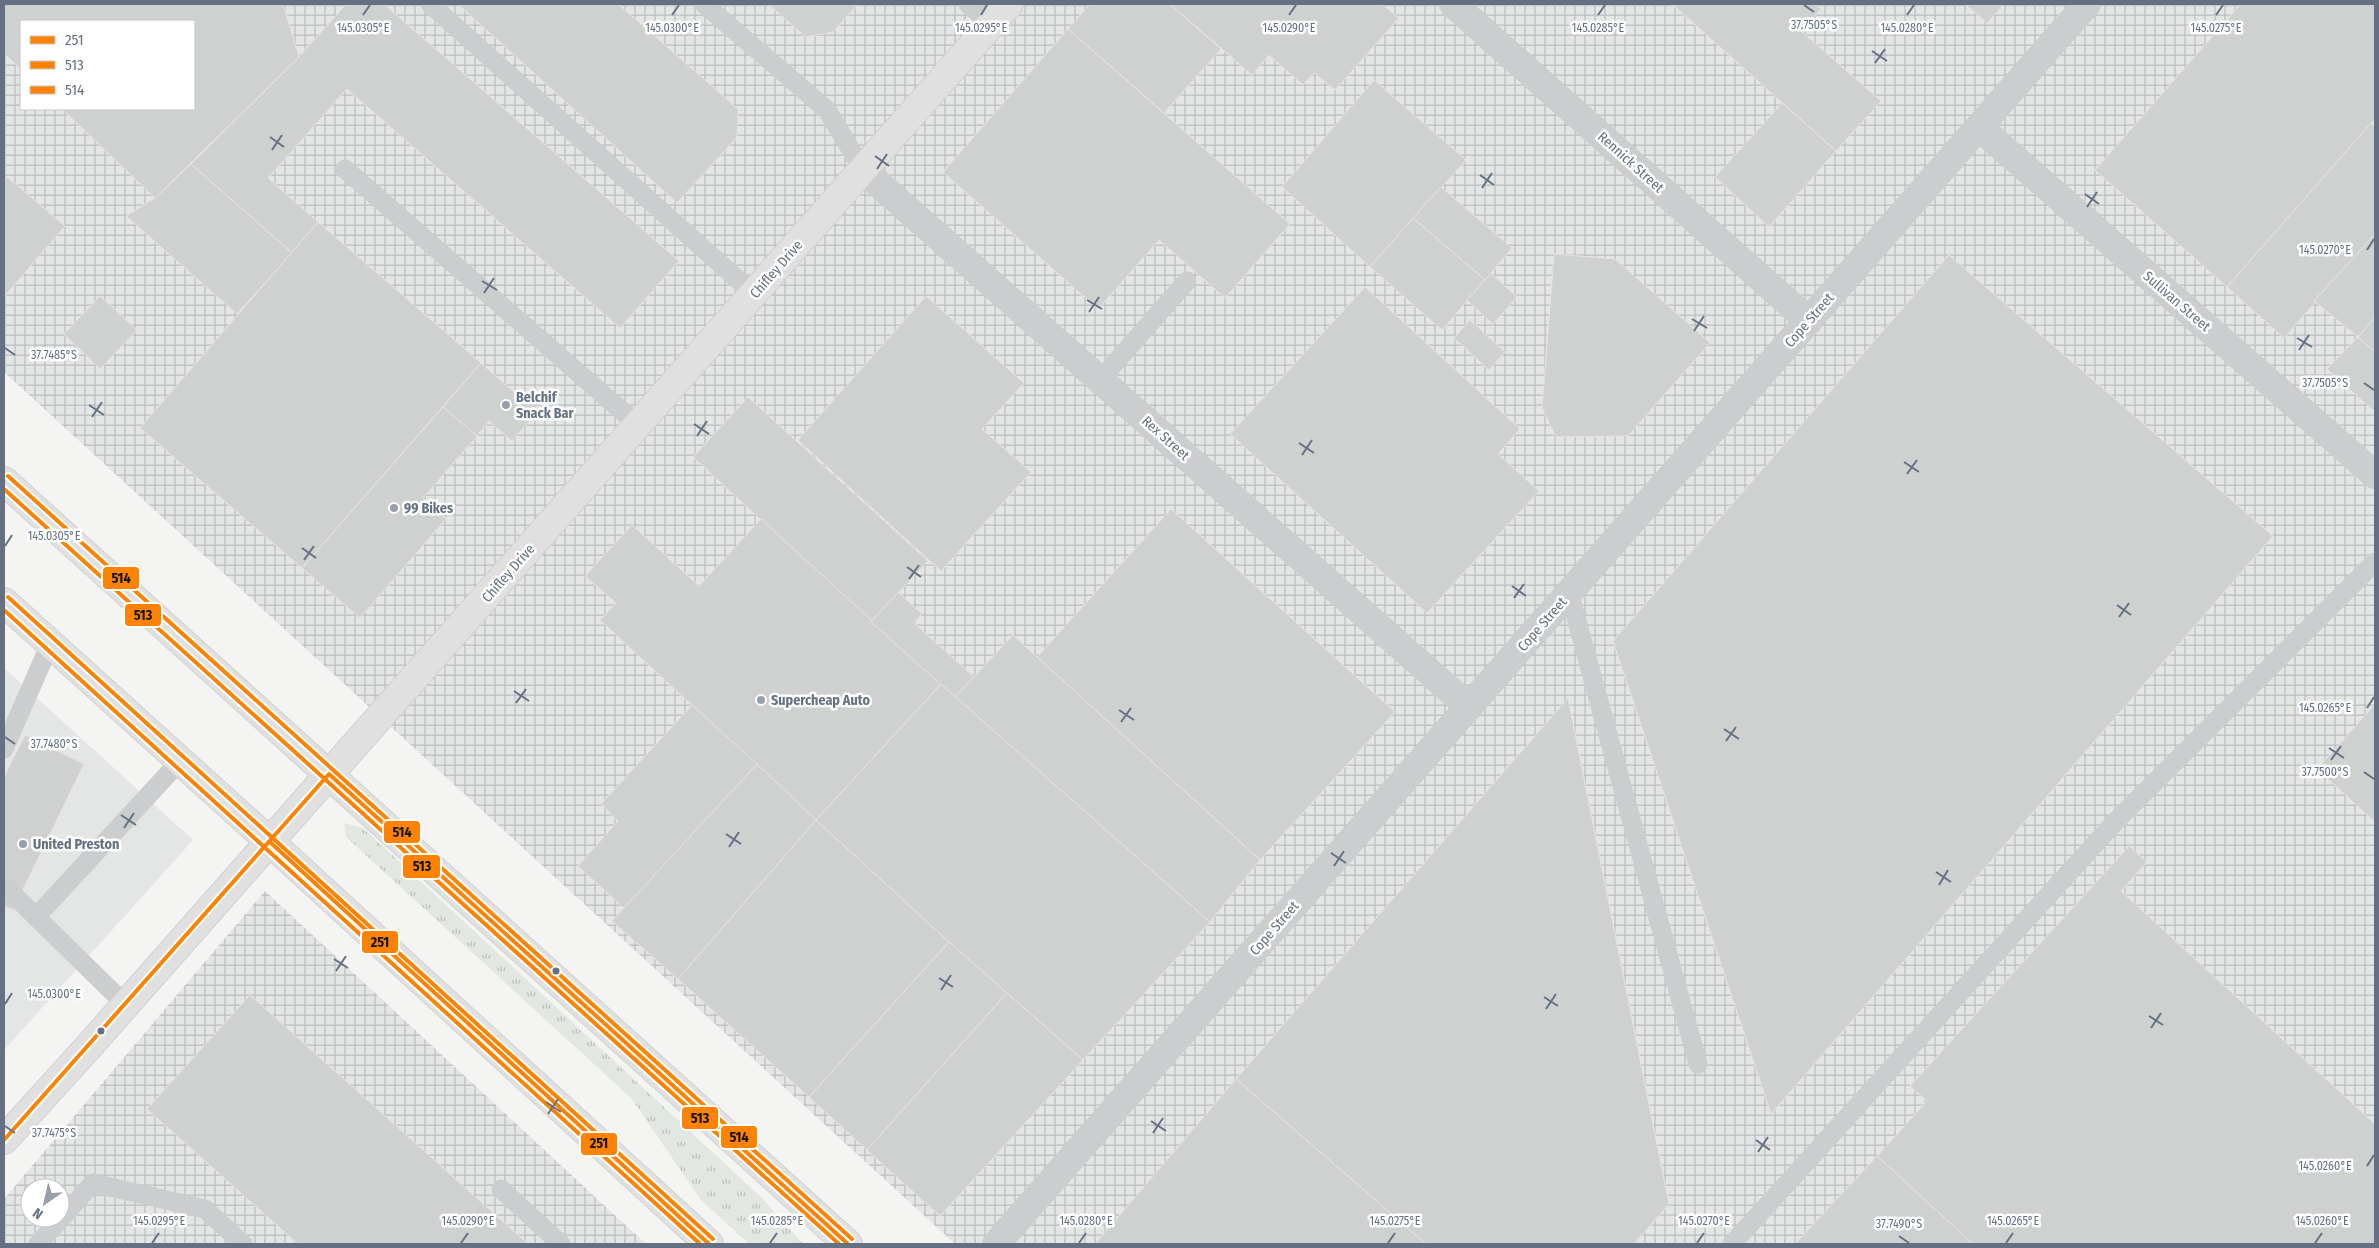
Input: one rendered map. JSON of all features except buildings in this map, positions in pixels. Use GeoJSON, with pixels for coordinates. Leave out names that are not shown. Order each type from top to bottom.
{"type":"FeatureCollection","features":[{"type":"Feature","properties":{"kind":"main road","name":"Chifley Drive"},"geometry":{"type":"LineString","coordinates":[[4,1140],[270,842],[1009,4]]}},
{"type":"Feature","properties":{"kind":"main road"},"geometry":{"type":"LineString","coordinates":[[4,481],[848,1244]]}},
{"type":"Feature","properties":{"kind":"main road"},"geometry":{"type":"LineString","coordinates":[[4,602],[270,842],[709,1244]]}},
{"type":"Feature","properties":{"kind":"street","name":"Rennick Street"},"geometry":{"type":"LineString","coordinates":[[1454,4],[1809,321]]}},
{"type":"Feature","properties":{"kind":"street","name":"Cope Street"},"geometry":{"type":"LineString","coordinates":[[996,1244],[2088,4]]}},
{"type":"Feature","properties":{"kind":"street","name":"Sullivan Street"},"geometry":{"type":"LineString","coordinates":[[1979,127],[2375,475]]}},
{"type":"Feature","properties":{"kind":"street","name":"Rex Street"},"geometry":{"type":"LineString","coordinates":[[863,170],[1469,706]]}},
{"type":"Feature","properties":{"kind":"lane"},"geometry":{"type":"LineString","coordinates":[[430,4],[754,294]]}},
{"type":"Feature","properties":{"kind":"lane"},"geometry":{"type":"LineString","coordinates":[[704,4],[827,110],[863,170]]}},
{"type":"Feature","properties":{"kind":"lane"},"geometry":{"type":"LineString","coordinates":[[968,4],[991,24]]}},
{"type":"Feature","properties":{"kind":"lane"},"geometry":{"type":"LineString","coordinates":[[345,169],[638,425]]}},
{"type":"Feature","properties":{"kind":"lane"},"geometry":{"type":"LineString","coordinates":[[1100,380],[1187,281]]}},
{"type":"Feature","properties":{"kind":"lane"},"geometry":{"type":"LineString","coordinates":[[1732,1244],[2114,823],[2375,562]]}},
{"type":"Feature","properties":{"kind":"lane"},"geometry":{"type":"LineString","coordinates":[[1569,592],[1698,1064]]}},
{"type":"Feature","properties":{"kind":"lane"},"geometry":{"type":"LineString","coordinates":[[4,749],[50,644]]}},
{"type":"Feature","properties":{"kind":"lane"},"geometry":{"type":"LineString","coordinates":[[36,917],[180,761]]}},
{"type":"Feature","properties":{"kind":"lane"},"geometry":{"type":"LineString","coordinates":[[4,885],[126,1004]]}},
{"type":"Feature","properties":{"kind":"lane"},"geometry":{"type":"LineString","coordinates":[[38,1244],[93,1183],[205,1209],[243,1244]]}},
{"type":"Feature","properties":{"kind":"lane"},"geometry":{"type":"LineString","coordinates":[[501,1189],[561,1244]]}},
{"type":"Feature","properties":{"kind":"shaded area"},"geometry":{"type":"Polygon","coordinates":[[[4,4],[2375,4],[2375,1244],[955,1244],[4,372],[4,4]]]}},
{"type":"Feature","properties":{"kind":"shaded area"},"geometry":{"type":"Polygon","coordinates":[[[4,668],[193,840],[4,1050],[4,668]]]}},
{"type":"Feature","properties":{"kind":"shaded area"},"geometry":{"type":"Polygon","coordinates":[[[265,891],[646,1244],[4,1244],[4,1199],[20,1180],[20,1228],[70,1228],[70,1178],[22,1178],[265,891]]]}},
{"type":"Feature","properties":{"kind":"green space"},"geometry":{"type":"Polygon","coordinates":[[[344,823],[363,828],[762,1198],[803,1244],[749,1244],[701,1200],[631,1098],[346,837],[344,823]]]}},
{"type":"Feature","properties":{"kind":"transit line","name":"514"},"geometry":{"type":"LineString","coordinates":[[8,476],[852,1239]]}},
{"type":"Feature","properties":{"kind":"transit line","name":"513"},"geometry":{"type":"LineString","coordinates":[[4,489],[839,1244]]}},
{"type":"Feature","properties":{"kind":"transit line","name":"514"},"geometry":{"type":"LineString","coordinates":[[8,597],[713,1239]]}},
{"type":"Feature","properties":{"kind":"transit line","name":"513"},"geometry":{"type":"LineString","coordinates":[[4,610],[700,1244]]}},
{"type":"Feature","properties":{"kind":"transit line","name":"251"},"geometry":{"type":"LineString","coordinates":[[4,1140],[329,774],[848,1244]]}},
{"type":"Feature","properties":{"kind":"transit line","name":"251"},"geometry":{"type":"LineString","coordinates":[[270,842],[709,1244]]}},
{"type":"Feature","properties":{"kind":"place","name":"Belchif Snack Bar"},"geometry":{"type":"Point","coordinates":[506,405]}},
{"type":"Feature","properties":{"kind":"place","name":"99 Bikes"},"geometry":{"type":"Point","coordinates":[394,508]}},
{"type":"Feature","properties":{"kind":"place","name":"Supercheap Auto"},"geometry":{"type":"Point","coordinates":[761,700]}},
{"type":"Feature","properties":{"kind":"place","name":"United Preston"},"geometry":{"type":"Point","coordinates":[23,844]}}]}
